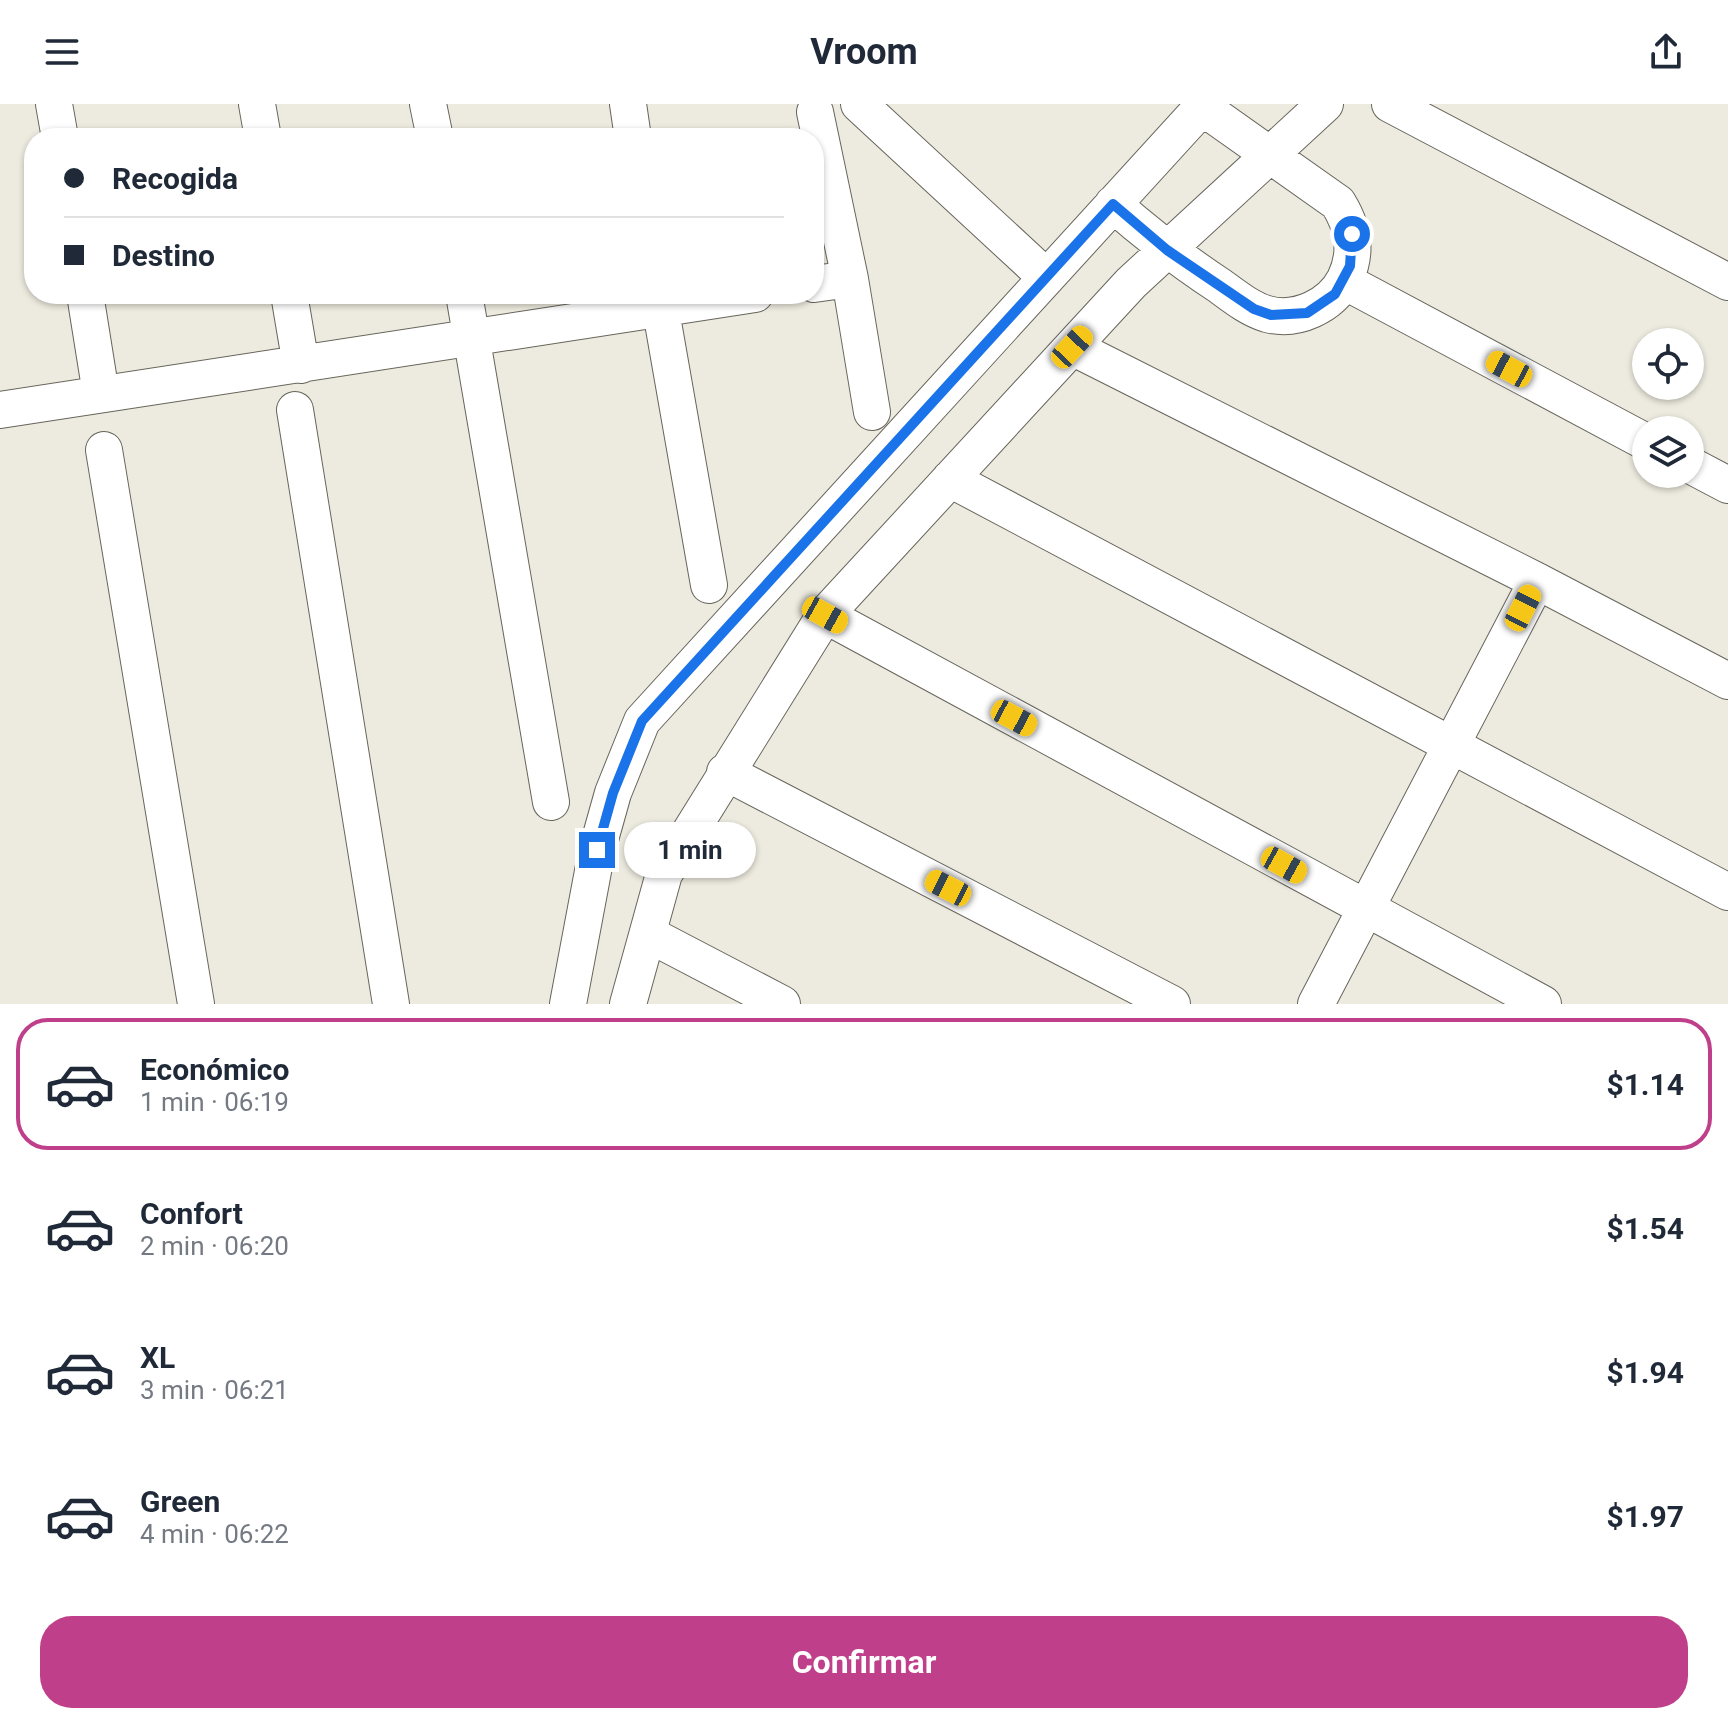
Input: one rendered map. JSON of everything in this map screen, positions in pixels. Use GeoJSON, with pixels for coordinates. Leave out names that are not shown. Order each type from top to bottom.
{"type":"FeatureCollection","features":[{"type":"Feature","properties":{"kind":"street"},"geometry":{"type":"LineString","coordinates":[[54,104],[58,128]]}},
{"type":"Feature","properties":{"kind":"street"},"geometry":{"type":"LineString","coordinates":[[257,104],[261,128]]}},
{"type":"Feature","properties":{"kind":"street"},"geometry":{"type":"LineString","coordinates":[[428,104],[433,128]]}},
{"type":"Feature","properties":{"kind":"street"},"geometry":{"type":"LineString","coordinates":[[628,104],[632,128]]}},
{"type":"Feature","properties":{"kind":"street"},"geometry":{"type":"LineString","coordinates":[[859,104],[1046,277]]}},
{"type":"Feature","properties":{"kind":"street"},"geometry":{"type":"LineString","coordinates":[[628,1004],[664,874],[825,615],[1072,347],[1167,250],[1325,104]]}},
{"type":"Feature","properties":{"kind":"street"},"geometry":{"type":"LineString","coordinates":[[1390,104],[1728,282]]}},
{"type":"Feature","properties":{"kind":"street"},"geometry":{"type":"LineString","coordinates":[[568,1004],[597,850],[613,793],[642,721],[1046,277],[1113,204],[1204,105],[1338,203],[1347,218],[1353,250],[1344,281],[1323,304],[1307,313],[1271,315],[1254,309],[1167,250],[1113,204]]}},
{"type":"Feature","properties":{"kind":"street"},"geometry":{"type":"LineString","coordinates":[[815,112],[818,128]]}},
{"type":"Feature","properties":{"kind":"street"},"geometry":{"type":"LineString","coordinates":[[824,155],[850,279],[872,412]]}},
{"type":"Feature","properties":{"kind":"street"},"geometry":{"type":"LineString","coordinates":[[824,283],[850,279]]}},
{"type":"Feature","properties":{"kind":"street"},"geometry":{"type":"LineString","coordinates":[[1344,281],[1632,435]]}},
{"type":"Feature","properties":{"kind":"street"},"geometry":{"type":"LineString","coordinates":[[87,304],[101,394]]}},
{"type":"Feature","properties":{"kind":"street"},"geometry":{"type":"LineString","coordinates":[[291,304],[301,365]]}},
{"type":"Feature","properties":{"kind":"street"},"geometry":{"type":"LineString","coordinates":[[466,304],[551,802]]}},
{"type":"Feature","properties":{"kind":"street"},"geometry":{"type":"LineString","coordinates":[[0,410],[473,339],[649,304]]}},
{"type":"Feature","properties":{"kind":"street"},"geometry":{"type":"LineString","coordinates":[[659,304],[709,585]]}},
{"type":"Feature","properties":{"kind":"street"},"geometry":{"type":"LineString","coordinates":[[1072,347],[1537,581],[1728,681]]}},
{"type":"Feature","properties":{"kind":"street"},"geometry":{"type":"LineString","coordinates":[[295,410],[391,1004]]}},
{"type":"Feature","properties":{"kind":"street"},"geometry":{"type":"LineString","coordinates":[[104,450],[196,1004]]}},
{"type":"Feature","properties":{"kind":"street"},"geometry":{"type":"LineString","coordinates":[[1704,472],[1728,485]]}},
{"type":"Feature","properties":{"kind":"street"},"geometry":{"type":"LineString","coordinates":[[950,479],[1728,892]]}},
{"type":"Feature","properties":{"kind":"street"},"geometry":{"type":"LineString","coordinates":[[1316,1004],[1537,581]]}},
{"type":"Feature","properties":{"kind":"street"},"geometry":{"type":"LineString","coordinates":[[825,615],[1543,1004]]}},
{"type":"Feature","properties":{"kind":"street"},"geometry":{"type":"LineString","coordinates":[[725,772],[1172,1004]]}},
{"type":"Feature","properties":{"kind":"street"},"geometry":{"type":"LineString","coordinates":[[648,934],[782,1004]]}},
{"type":"Feature","properties":{"kind":"route"},"geometry":{"type":"LineString","coordinates":[[597,850],[613,793],[642,721],[1113,204],[1167,250],[1254,309],[1271,315],[1307,313],[1335,294],[1350,266],[1352,234]]}}]}
